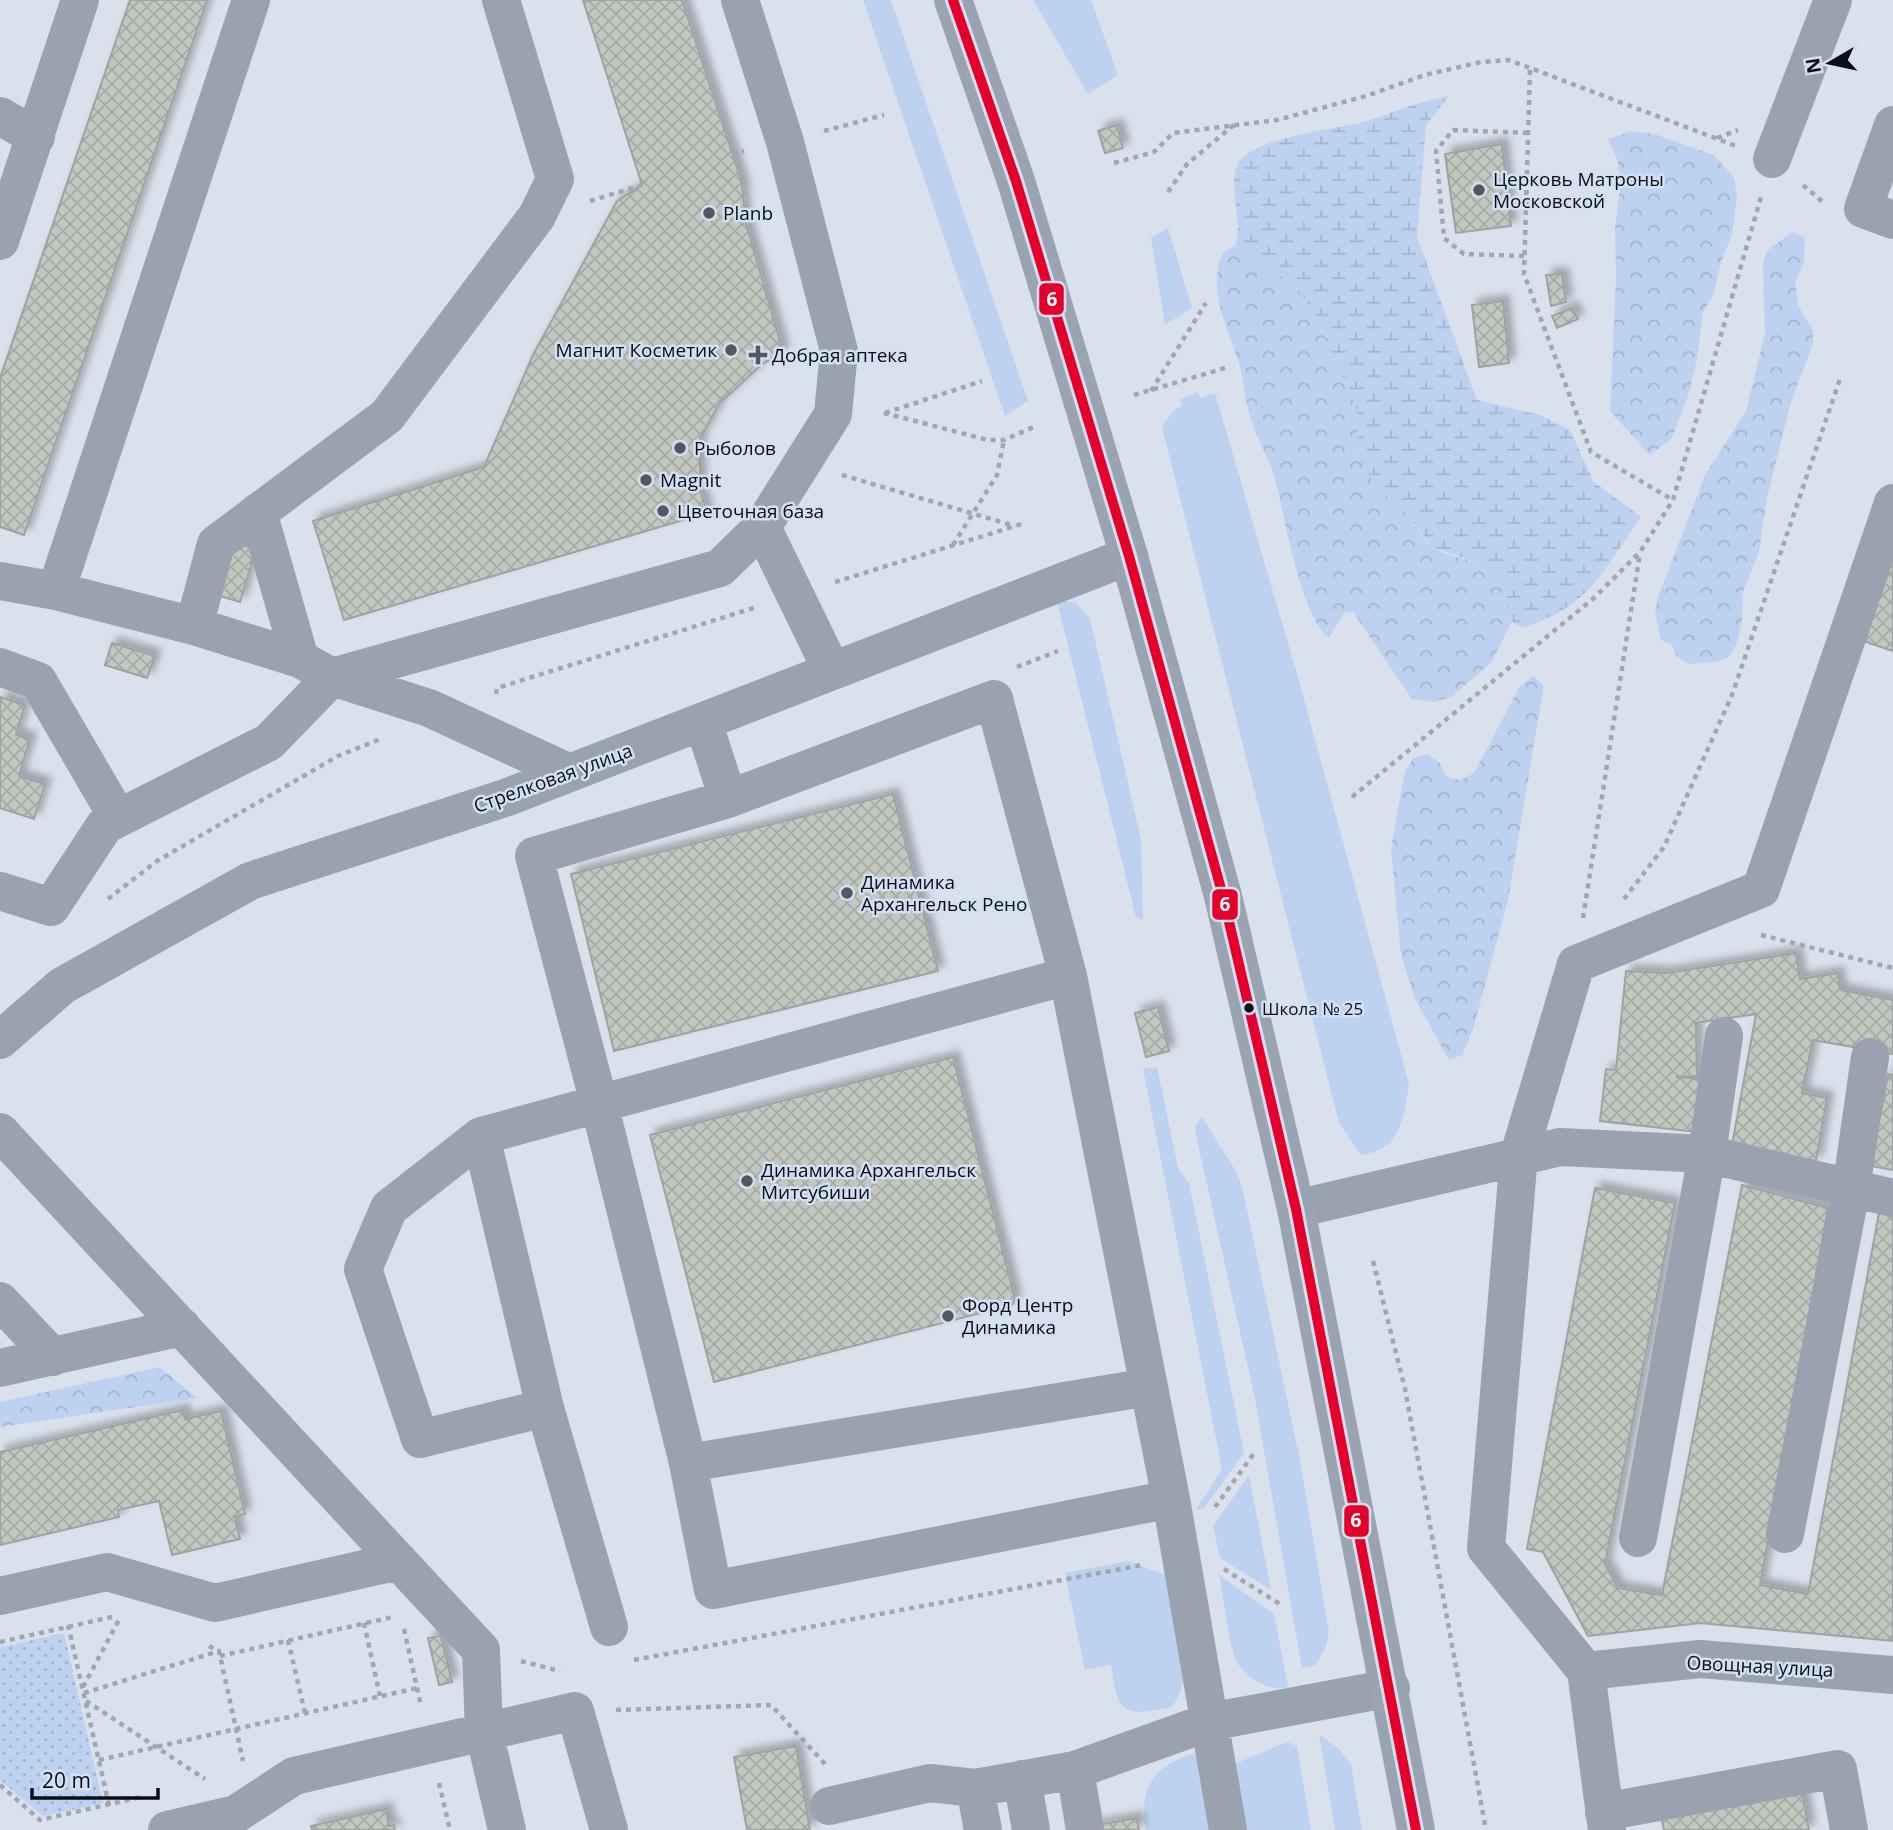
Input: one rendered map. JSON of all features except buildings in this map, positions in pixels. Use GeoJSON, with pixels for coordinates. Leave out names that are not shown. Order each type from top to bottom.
{"type":"FeatureCollection","features":[{"type":"Feature","properties":{"kind":"main road"},"geometry":{"type":"LineString","coordinates":[[953,0],[1016,181],[1129,555],[1223,896],[1296,1209],[1391,1688],[1416,1830]]}},
{"type":"Feature","properties":{"kind":"street"},"geometry":{"type":"LineString","coordinates":[[0,241],[80,0]]}},
{"type":"Feature","properties":{"kind":"street"},"geometry":{"type":"LineString","coordinates":[[56,591],[251,0]]}},
{"type":"Feature","properties":{"kind":"street"},"geometry":{"type":"LineString","coordinates":[[194,626],[216,544],[387,416],[537,216],[555,179],[501,0]]}},
{"type":"Feature","properties":{"kind":"street"},"geometry":{"type":"LineString","coordinates":[[0,891],[51,907],[105,825],[268,742],[316,668],[720,568],[762,527],[832,414],[839,351],[785,142],[740,0]]}},
{"type":"Feature","properties":{"kind":"street"},"geometry":{"type":"LineString","coordinates":[[1772,159],[1833,0]]}},
{"type":"Feature","properties":{"kind":"street"},"geometry":{"type":"LineString","coordinates":[[0,116],[36,137]]}},
{"type":"Feature","properties":{"kind":"street"},"geometry":{"type":"LineString","coordinates":[[1862,212],[1893,125]]}},
{"type":"Feature","properties":{"kind":"street"},"geometry":{"type":"LineString","coordinates":[[1849,1830],[1838,1769],[1605,1821],[1586,1671],[1486,1548],[1519,1155],[1576,964],[1761,889],[1893,503]]}},
{"type":"Feature","properties":{"kind":"street"},"geometry":{"type":"LineString","coordinates":[[258,512],[316,668]]}},
{"type":"Feature","properties":{"kind":"street"},"geometry":{"type":"LineString","coordinates":[[762,527],[832,671]]}},
{"type":"Feature","properties":{"kind":"street","name":"Стрелковая улица"},"geometry":{"type":"LineString","coordinates":[[0,1040],[62,986],[250,881],[505,798],[1129,555]]}},
{"type":"Feature","properties":{"kind":"street"},"geometry":{"type":"LineString","coordinates":[[0,581],[56,591],[194,626],[429,708],[570,773]]}},
{"type":"Feature","properties":{"kind":"street"},"geometry":{"type":"LineString","coordinates":[[0,667],[38,681],[118,818]]}},
{"type":"Feature","properties":{"kind":"street"},"geometry":{"type":"LineString","coordinates":[[1171,1499],[713,1590],[688,1463],[599,1103],[534,856],[727,799],[995,699],[1068,976],[1171,1499],[1228,1830]]}},
{"type":"Feature","properties":{"kind":"street"},"geometry":{"type":"LineString","coordinates":[[703,721],[727,799]]}},
{"type":"Feature","properties":{"kind":"street"},"geometry":{"type":"LineString","coordinates":[[545,1408],[419,1439],[363,1269],[388,1208],[481,1136],[1068,976]]}},
{"type":"Feature","properties":{"kind":"street"},"geometry":{"type":"LineString","coordinates":[[1638,1538],[1707,1154],[1724,1036]]}},
{"type":"Feature","properties":{"kind":"street"},"geometry":{"type":"LineString","coordinates":[[1785,1534],[1851,1190],[1870,1057]]}},
{"type":"Feature","properties":{"kind":"street"},"geometry":{"type":"LineString","coordinates":[[0,1132],[481,1650],[484,1732],[507,1830]]}},
{"type":"Feature","properties":{"kind":"street"},"geometry":{"type":"LineString","coordinates":[[481,1136],[545,1408],[609,1627]]}},
{"type":"Feature","properties":{"kind":"street"},"geometry":{"type":"LineString","coordinates":[[1296,1209],[1559,1146],[1707,1154],[1893,1198]]}},
{"type":"Feature","properties":{"kind":"street"},"geometry":{"type":"LineString","coordinates":[[0,1301],[52,1357]]}},
{"type":"Feature","properties":{"kind":"street"},"geometry":{"type":"LineString","coordinates":[[0,1368],[182,1327]]}},
{"type":"Feature","properties":{"kind":"street"},"geometry":{"type":"LineString","coordinates":[[688,1463],[1149,1388]]}},
{"type":"Feature","properties":{"kind":"street"},"geometry":{"type":"LineString","coordinates":[[0,1596],[107,1572],[215,1603],[399,1562]]}},
{"type":"Feature","properties":{"kind":"street","name":"Овощная улица"},"geometry":{"type":"LineString","coordinates":[[1586,1671],[1700,1659],[1893,1675]]}},
{"type":"Feature","properties":{"kind":"street"},"geometry":{"type":"LineString","coordinates":[[843,1802],[930,1783],[975,1788],[1075,1770],[1209,1722],[1391,1688]]}},
{"type":"Feature","properties":{"kind":"street"},"geometry":{"type":"LineString","coordinates":[[167,1830],[236,1814],[294,1776],[575,1711],[609,1830]]}},
{"type":"Feature","properties":{"kind":"street"},"geometry":{"type":"LineString","coordinates":[[1075,1770],[1085,1830]]}},
{"type":"Feature","properties":{"kind":"street"},"geometry":{"type":"LineString","coordinates":[[1022,1779],[1031,1830]]}},
{"type":"Feature","properties":{"kind":"street"},"geometry":{"type":"LineString","coordinates":[[975,1788],[983,1830]]}},
{"type":"Feature","properties":{"kind":"path"},"geometry":{"type":"LineString","coordinates":[[1114,163],[1154,152],[1173,133],[1276,120],[1481,62],[1508,60],[1772,159],[1862,212]]}},
{"type":"Feature","properties":{"kind":"path"},"geometry":{"type":"LineString","coordinates":[[1530,70],[1524,274],[1591,452],[1673,500]]}},
{"type":"Feature","properties":{"kind":"path"},"geometry":{"type":"LineString","coordinates":[[1168,192],[1187,164],[1235,124]]}},
{"type":"Feature","properties":{"kind":"path"},"geometry":{"type":"LineString","coordinates":[[1525,257],[1465,254],[1444,238],[1436,151],[1453,130],[1529,133]]}},
{"type":"Feature","properties":{"kind":"path"},"geometry":{"type":"LineString","coordinates":[[732,153],[749,150]]}},
{"type":"Feature","properties":{"kind":"path"},"geometry":{"type":"LineString","coordinates":[[1352,797],[1594,598],[1640,552],[1673,500],[1772,159]]}},
{"type":"Feature","properties":{"kind":"path"},"geometry":{"type":"LineString","coordinates":[[1151,391],[1206,303]]}},
{"type":"Feature","properties":{"kind":"path"},"geometry":{"type":"LineString","coordinates":[[1134,395],[1226,368]]}},
{"type":"Feature","properties":{"kind":"path"},"geometry":{"type":"LineString","coordinates":[[1616,911],[1664,847],[1731,695],[1841,376]]}},
{"type":"Feature","properties":{"kind":"path"},"geometry":{"type":"LineString","coordinates":[[982,381],[884,413],[988,440],[1004,440],[1036,426]]}},
{"type":"Feature","properties":{"kind":"path"},"geometry":{"type":"LineString","coordinates":[[952,546],[997,475],[1004,440]]}},
{"type":"Feature","properties":{"kind":"path"},"geometry":{"type":"LineString","coordinates":[[803,463],[1016,526]]}},
{"type":"Feature","properties":{"kind":"path"},"geometry":{"type":"LineString","coordinates":[[488,736],[497,688],[1025,523]]}},
{"type":"Feature","properties":{"kind":"path"},"geometry":{"type":"LineString","coordinates":[[1576,964],[1640,552]]}},
{"type":"Feature","properties":{"kind":"path"},"geometry":{"type":"LineString","coordinates":[[1759,934],[1893,968]]}},
{"type":"Feature","properties":{"kind":"path"},"geometry":{"type":"LineString","coordinates":[[1373,1261],[1405,1389],[1486,1830]]}},
{"type":"Feature","properties":{"kind":"path"},"geometry":{"type":"LineString","coordinates":[[1212,1511],[1255,1452]]}},
{"type":"Feature","properties":{"kind":"path"},"geometry":{"type":"LineString","coordinates":[[621,1662],[1211,1552],[1214,1563],[1283,1606]]}},
{"type":"Feature","properties":{"kind":"path"},"geometry":{"type":"LineString","coordinates":[[58,1583],[109,1804]]}},
{"type":"Feature","properties":{"kind":"path"},"geometry":{"type":"LineString","coordinates":[[83,1690],[219,1654],[440,1606]]}},
{"type":"Feature","properties":{"kind":"path"},"geometry":{"type":"LineString","coordinates":[[0,1643],[122,1615],[83,1690]]}},
{"type":"Feature","properties":{"kind":"path"},"geometry":{"type":"LineString","coordinates":[[400,1615],[450,1830]]}},
{"type":"Feature","properties":{"kind":"path"},"geometry":{"type":"LineString","coordinates":[[364,1623],[380,1696]]}},
{"type":"Feature","properties":{"kind":"path"},"geometry":{"type":"LineString","coordinates":[[288,1640],[305,1713]]}},
{"type":"Feature","properties":{"kind":"path"},"geometry":{"type":"LineString","coordinates":[[206,1644],[219,1654],[246,1773]]}},
{"type":"Feature","properties":{"kind":"path"},"geometry":{"type":"LineString","coordinates":[[481,1650],[567,1672]]}},
{"type":"Feature","properties":{"kind":"path"},"geometry":{"type":"LineString","coordinates":[[99,1760],[417,1688]]}},
{"type":"Feature","properties":{"kind":"path"},"geometry":{"type":"LineString","coordinates":[[86,1701],[210,1782],[197,1784]]}},
{"type":"Feature","properties":{"kind":"path"},"geometry":{"type":"LineString","coordinates":[[575,1711],[771,1705],[843,1802]]}},
{"type":"Feature","properties":{"kind":"path"},"geometry":{"type":"LineString","coordinates":[[0,1786],[40,1820],[147,1796]]}},
{"type":"Feature","properties":{"kind":"green space"},"geometry":{"type":"Polygon","coordinates":[[[863,0],[891,0],[1028,401],[1005,416],[863,0]]]}},
{"type":"Feature","properties":{"kind":"green space"},"geometry":{"type":"Polygon","coordinates":[[[1033,0],[1091,0],[1118,75],[1088,94],[1033,0]]]}},
{"type":"Feature","properties":{"kind":"green space"},"geometry":{"type":"Polygon","coordinates":[[[1449,96],[1426,125],[1417,237],[1477,400],[1540,415],[1570,430],[1594,482],[1641,517],[1604,571],[1579,598],[1545,619],[1522,628],[1512,622],[1504,583],[1481,564],[1432,547],[1408,515],[1375,485],[1360,460],[1357,410],[1316,316],[1299,291],[1285,278],[1257,264],[1244,249],[1235,246],[1238,226],[1235,176],[1237,166],[1245,156],[1276,141],[1367,121],[1449,96]]]}},
{"type":"Feature","properties":{"kind":"green space"},"geometry":{"type":"Polygon","coordinates":[[[1632,131],[1654,134],[1714,155],[1734,178],[1737,197],[1732,235],[1721,262],[1713,296],[1703,312],[1697,359],[1688,396],[1672,438],[1650,455],[1610,411],[1616,278],[1615,228],[1621,180],[1617,159],[1608,139],[1632,131]]]}},
{"type":"Feature","properties":{"kind":"green space"},"geometry":{"type":"Polygon","coordinates":[[[1168,228],[1192,308],[1165,325],[1151,238],[1168,228]]]}},
{"type":"Feature","properties":{"kind":"green space"},"geometry":{"type":"Polygon","coordinates":[[[1792,232],[1805,237],[1804,261],[1795,284],[1799,307],[1813,330],[1813,344],[1791,402],[1767,498],[1759,552],[1743,592],[1742,621],[1736,646],[1729,657],[1716,662],[1689,664],[1677,657],[1672,645],[1661,640],[1655,612],[1658,597],[1705,475],[1746,411],[1765,333],[1763,265],[1767,251],[1792,232]]]}},
{"type":"Feature","properties":{"kind":"green space"},"geometry":{"type":"Polygon","coordinates":[[[1235,246],[1244,249],[1285,278],[1299,291],[1316,316],[1357,410],[1360,460],[1375,485],[1408,515],[1425,540],[1441,552],[1481,564],[1505,583],[1512,621],[1492,662],[1451,697],[1433,702],[1412,699],[1353,612],[1344,613],[1329,638],[1310,610],[1295,566],[1274,476],[1251,420],[1240,368],[1217,292],[1219,265],[1224,252],[1235,246]]]}},
{"type":"Feature","properties":{"kind":"green space"},"geometry":{"type":"Polygon","coordinates":[[[1198,392],[1200,398],[1215,393],[1299,681],[1409,1084],[1398,1131],[1393,1139],[1375,1152],[1361,1155],[1339,1123],[1162,427],[1174,410],[1182,406],[1180,399],[1198,392]]]}},
{"type":"Feature","properties":{"kind":"green space"},"geometry":{"type":"Polygon","coordinates":[[[1056,598],[1076,603],[1090,619],[1141,839],[1143,920],[1136,917],[1056,598]]]}},
{"type":"Feature","properties":{"kind":"green space"},"geometry":{"type":"Polygon","coordinates":[[[1533,676],[1544,685],[1508,900],[1473,1030],[1462,1055],[1449,1060],[1415,999],[1401,955],[1391,848],[1405,771],[1413,758],[1428,754],[1440,763],[1446,776],[1460,780],[1474,773],[1520,686],[1533,676]]]}},
{"type":"Feature","properties":{"kind":"green space"},"geometry":{"type":"Polygon","coordinates":[[[1157,1067],[1178,1168],[1189,1183],[1244,1453],[1204,1508],[1196,1510],[1222,1469],[1143,1069],[1157,1067]]]}},
{"type":"Feature","properties":{"kind":"green space"},"geometry":{"type":"Polygon","coordinates":[[[1202,1117],[1237,1173],[1243,1191],[1299,1455],[1329,1632],[1325,1649],[1315,1666],[1302,1668],[1255,1399],[1196,1135],[1195,1127],[1202,1117]]]}},
{"type":"Feature","properties":{"kind":"green space"},"geometry":{"type":"Polygon","coordinates":[[[160,1367],[197,1398],[0,1427],[0,1402],[160,1367]]]}},
{"type":"Feature","properties":{"kind":"green space"},"geometry":{"type":"Polygon","coordinates":[[[1249,1475],[1271,1590],[1220,1558],[1213,1526],[1249,1475]]]}},
{"type":"Feature","properties":{"kind":"green space"},"geometry":{"type":"Polygon","coordinates":[[[1128,1561],[1166,1575],[1179,1625],[1184,1660],[1180,1692],[1172,1707],[1133,1711],[1120,1703],[1111,1665],[1085,1670],[1065,1573],[1128,1561]]]}},
{"type":"Feature","properties":{"kind":"green space"},"geometry":{"type":"Polygon","coordinates":[[[1219,1575],[1274,1614],[1288,1687],[1274,1688],[1259,1683],[1246,1674],[1237,1662],[1219,1575]]]}},
{"type":"Feature","properties":{"kind":"green space"},"geometry":{"type":"Polygon","coordinates":[[[64,1633],[103,1803],[43,1816],[0,1780],[0,1647],[64,1633]]]}},
{"type":"Feature","properties":{"kind":"green space"},"geometry":{"type":"Polygon","coordinates":[[[1319,1734],[1338,1748],[1351,1764],[1362,1830],[1335,1830],[1319,1734]]]}},
{"type":"Feature","properties":{"kind":"green space"},"geometry":{"type":"Polygon","coordinates":[[[1287,1742],[1297,1746],[1311,1830],[1240,1830],[1234,1764],[1287,1742]]]}},
{"type":"Feature","properties":{"kind":"green space"},"geometry":{"type":"Polygon","coordinates":[[[1200,1751],[1214,1830],[1146,1830],[1145,1800],[1154,1778],[1172,1762],[1200,1751]]]}},
{"type":"Feature","properties":{"kind":"transit line","name":"6"},"geometry":{"type":"LineString","coordinates":[[953,0],[1016,181],[1129,556],[1223,896],[1296,1209],[1416,1830]]}},
{"type":"Feature","properties":{"kind":"place","name":"Церковь Матроны Московской"},"geometry":{"type":"Point","coordinates":[1479,190]}},
{"type":"Feature","properties":{"kind":"place","name":"Planb"},"geometry":{"type":"Point","coordinates":[709,213]}},
{"type":"Feature","properties":{"kind":"place","name":"Магнит Косметик"},"geometry":{"type":"Point","coordinates":[731,350]}},
{"type":"Feature","properties":{"kind":"place","name":"Добрая аптека"},"geometry":{"type":"Point","coordinates":[758,355]}},
{"type":"Feature","properties":{"kind":"place","name":"Рыболов"},"geometry":{"type":"Point","coordinates":[680,448]}},
{"type":"Feature","properties":{"kind":"place","name":"Magnit"},"geometry":{"type":"Point","coordinates":[646,480]}},
{"type":"Feature","properties":{"kind":"place","name":"Цветочная база"},"geometry":{"type":"Point","coordinates":[663,511]}},
{"type":"Feature","properties":{"kind":"place","name":"Динамика Архангельск Рено"},"geometry":{"type":"Point","coordinates":[847,893]}},
{"type":"Feature","properties":{"kind":"place","name":"Школа № 25"},"geometry":{"type":"Point","coordinates":[1249,1008]}},
{"type":"Feature","properties":{"kind":"place","name":"Динамика Архангельск Митсубиши"},"geometry":{"type":"Point","coordinates":[747,1181]}},
{"type":"Feature","properties":{"kind":"place","name":"Форд Центр Динамика"},"geometry":{"type":"Point","coordinates":[948,1316]}}]}
